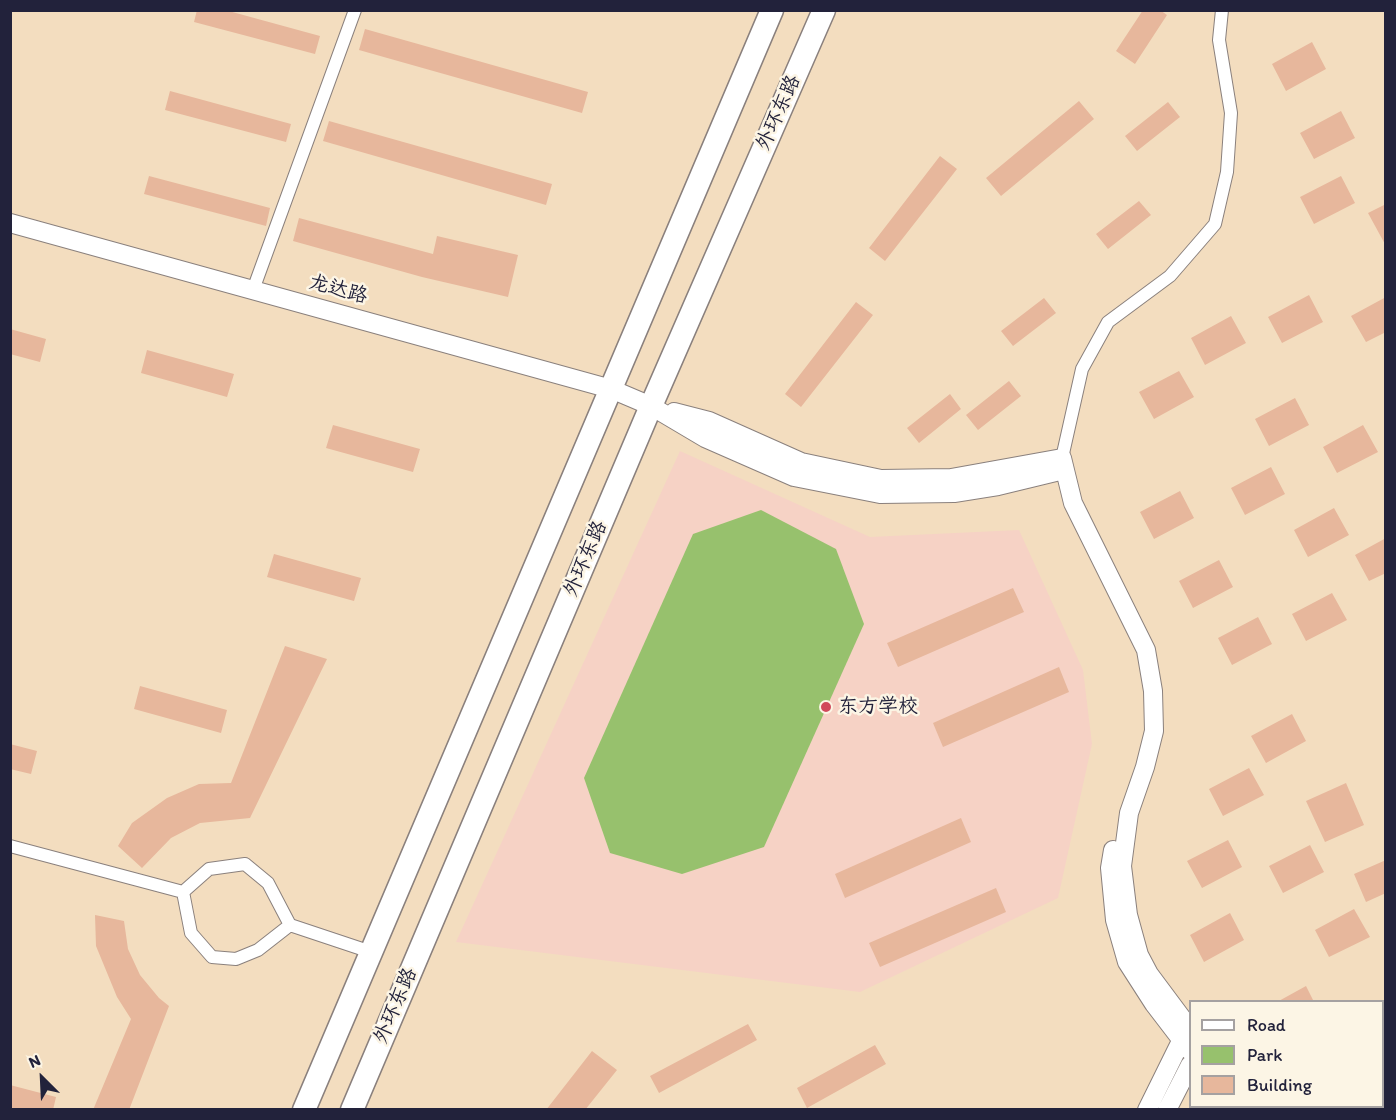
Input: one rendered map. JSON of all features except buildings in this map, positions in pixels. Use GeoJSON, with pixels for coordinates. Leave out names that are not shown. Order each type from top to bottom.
{"type":"FeatureCollection","features":[{"type":"Feature","properties":{"kind":"highway"},"geometry":{"type":"LineString","coordinates":[[304,1110],[772,10]]}},
{"type":"Feature","properties":{"kind":"highway","name":"外环东路"},"geometry":{"type":"LineString","coordinates":[[352,1110],[651,406],[824,10]]}},
{"type":"Feature","properties":{"kind":"street"},"geometry":{"type":"LineString","coordinates":[[253,290],[355,10]]}},
{"type":"Feature","properties":{"kind":"street"},"geometry":{"type":"LineString","coordinates":[[1147,1110],[1188,1036],[1139,955],[1128,915],[1122,866],[1129,813],[1154,731],[1153,691],[1146,650],[1073,503],[1057,465],[1082,369],[1108,322],[1170,276],[1215,224],[1227,172],[1231,112],[1219,40],[1222,10]]}},
{"type":"Feature","properties":{"kind":"street","name":"龙达路"},"geometry":{"type":"LineString","coordinates":[[10,223],[611,389],[651,406],[705,438],[794,477],[880,494],[954,494],[998,486],[1057,465]]}},
{"type":"Feature","properties":{"kind":"street"},"geometry":{"type":"LineString","coordinates":[[10,846],[183,892]]}},
{"type":"Feature","properties":{"kind":"street"},"geometry":{"type":"LineString","coordinates":[[183,892],[209,869],[245,864],[268,883],[290,925],[371,952]]}},
{"type":"Feature","properties":{"kind":"street"},"geometry":{"type":"LineString","coordinates":[[183,892],[191,933],[212,957],[236,959],[258,950],[290,925]]}},
{"type":"Feature","properties":{"kind":"street"},"geometry":{"type":"LineString","coordinates":[[1167,1110],[1189,1069]]}},
{"type":"Feature","properties":{"kind":"shaded area","name":"东方学校"},"geometry":{"type":"Polygon","coordinates":[[[680,451],[870,537],[1019,530],[1083,670],[1092,744],[1058,898],[860,992],[456,942],[680,451]]]}},
{"type":"Feature","properties":{"kind":"green space"},"geometry":{"type":"Polygon","coordinates":[[[761,510],[836,549],[864,624],[764,847],[682,874],[610,853],[584,778],[693,534],[761,510]]]}},
{"type":"Feature","properties":{"kind":"place","name":"东方学校"},"geometry":{"type":"Point","coordinates":[826,707]}}]}
